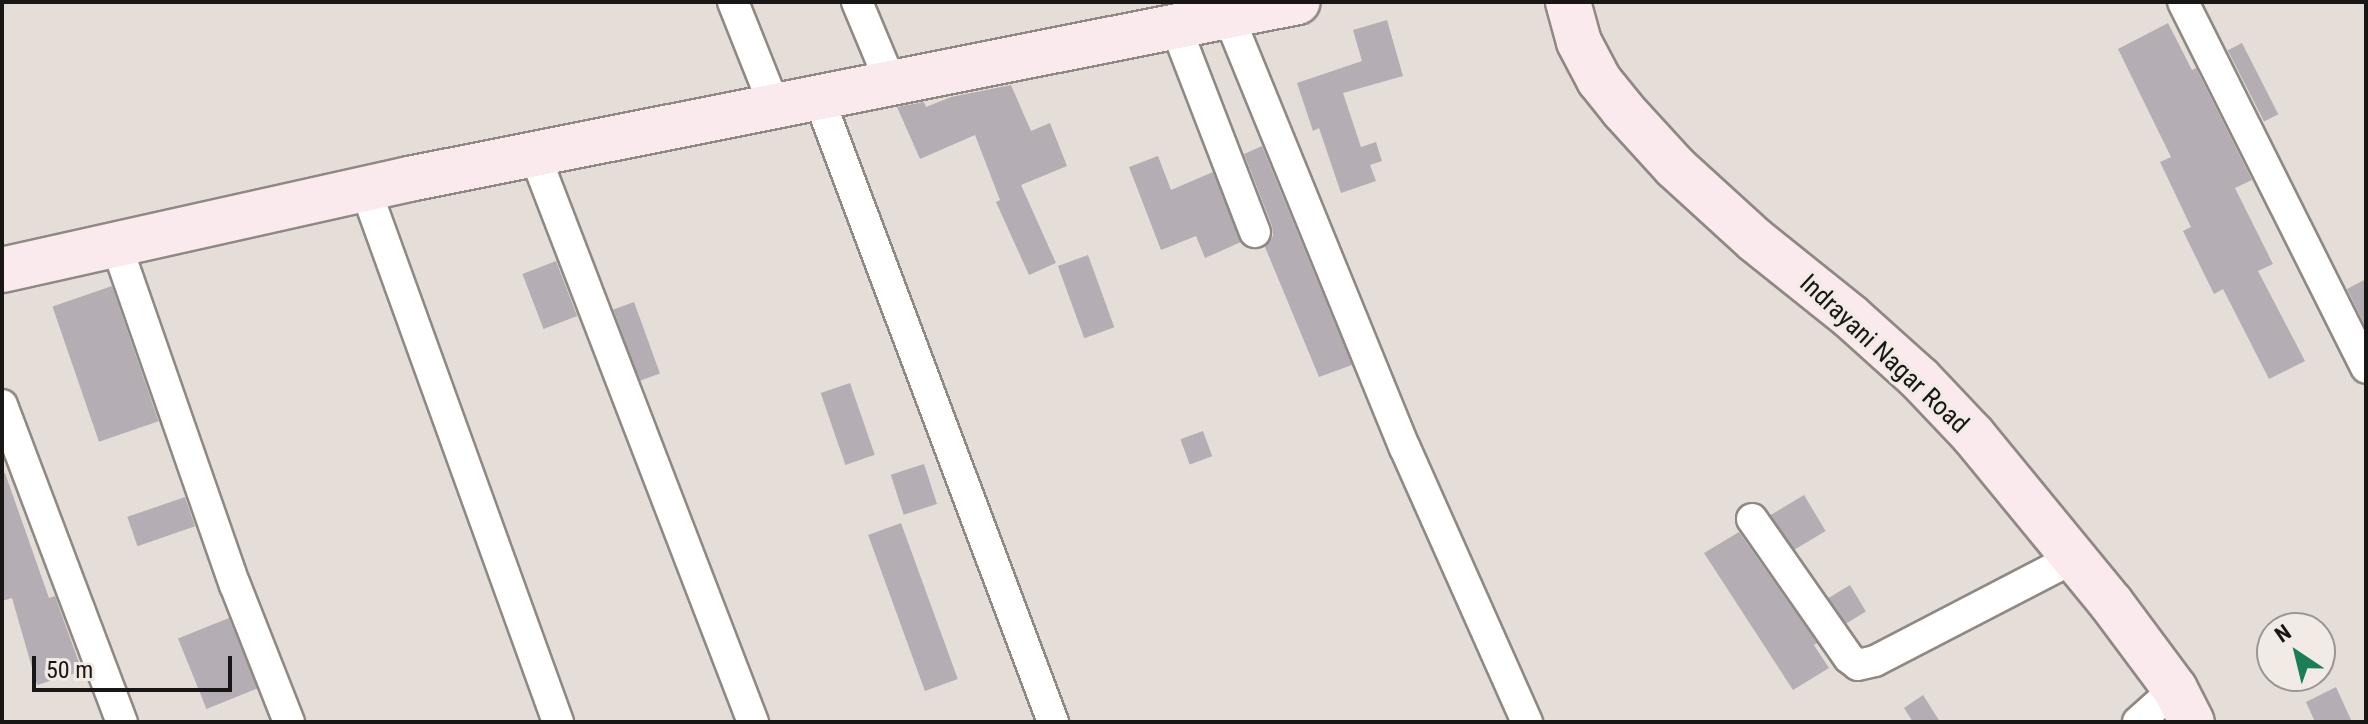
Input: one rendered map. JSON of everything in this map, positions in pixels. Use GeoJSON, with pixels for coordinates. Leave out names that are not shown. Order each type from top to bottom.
{"type":"FeatureCollection","features":[{"type":"Feature","properties":{"kind":"main road"},"geometry":{"type":"LineString","coordinates":[[2,270],[534,153],[1298,2]]}},
{"type":"Feature","properties":{"kind":"main road","name":"Indrayani Nagar Road"},"geometry":{"type":"LineString","coordinates":[[1568,2],[1579,42],[1599,80],[1654,144],[1755,240],[1851,317],[1919,378],[1973,435],[2074,558],[2183,706]]}},
{"type":"Feature","properties":{"kind":"street"},"geometry":{"type":"LineString","coordinates":[[733,2],[774,105]]}},
{"type":"Feature","properties":{"kind":"street"},"geometry":{"type":"LineString","coordinates":[[857,2],[890,81]]}},
{"type":"Feature","properties":{"kind":"street"},"geometry":{"type":"LineString","coordinates":[[2183,2],[2366,368]]}},
{"type":"Feature","properties":{"kind":"street"},"geometry":{"type":"LineString","coordinates":[[1228,15],[1405,448],[1527,722]]}},
{"type":"Feature","properties":{"kind":"street"},"geometry":{"type":"LineString","coordinates":[[1175,25],[1255,232]]}},
{"type":"Feature","properties":{"kind":"street"},"geometry":{"type":"LineString","coordinates":[[818,96],[1053,722]]}},
{"type":"Feature","properties":{"kind":"street"},"geometry":{"type":"LineString","coordinates":[[534,153],[753,722]]}},
{"type":"Feature","properties":{"kind":"street"},"geometry":{"type":"LineString","coordinates":[[365,188],[558,722]]}},
{"type":"Feature","properties":{"kind":"street"},"geometry":{"type":"LineString","coordinates":[[116,244],[235,585],[289,722]]}},
{"type":"Feature","properties":{"kind":"street"},"geometry":{"type":"LineString","coordinates":[[2,405],[122,722]]}},
{"type":"Feature","properties":{"kind":"street"},"geometry":{"type":"LineString","coordinates":[[1752,519],[1849,658],[1858,665],[1875,661],[2074,558]]}},
{"type":"Feature","properties":{"kind":"street"},"geometry":{"type":"LineString","coordinates":[[2138,722],[2183,706]]}},
{"type":"Feature","properties":{"kind":"building"},"geometry":{"type":"Polygon","coordinates":[[[1387,20],[1403,76],[1343,93],[1361,147],[1376,142],[1382,161],[1370,165],[1376,181],[1341,193],[1319,128],[1313,131],[1297,83],[1362,61],[1353,30],[1387,20]]]}},
{"type":"Feature","properties":{"kind":"building"},"geometry":{"type":"Polygon","coordinates":[[[2168,23],[2192,70],[2196,68],[2252,180],[2235,188],[2273,264],[2258,271],[2305,361],[2269,379],[2223,289],[2214,294],[2183,231],[2191,227],[2160,162],[2171,157],[2118,49],[2168,23]]]}},
{"type":"Feature","properties":{"kind":"building"},"geometry":{"type":"Polygon","coordinates":[[[2242,43],[2278,114],[2264,122],[2228,50],[2242,43]]]}},
{"type":"Feature","properties":{"kind":"building"},"geometry":{"type":"Polygon","coordinates":[[[1011,85],[1031,131],[1050,123],[1067,166],[1021,185],[1056,263],[1029,275],[996,202],[1000,200],[975,135],[920,159],[897,107],[924,102],[926,107],[951,97],[1011,85]]]}},
{"type":"Feature","properties":{"kind":"building"},"geometry":{"type":"Polygon","coordinates":[[[1262,146],[1352,365],[1319,377],[1265,247],[1273,236],[1272,226],[1244,154],[1262,146]]]}},
{"type":"Feature","properties":{"kind":"building"},"geometry":{"type":"Polygon","coordinates":[[[1158,156],[1171,190],[1213,172],[1241,242],[1205,258],[1196,236],[1161,250],[1129,167],[1158,156]]]}},
{"type":"Feature","properties":{"kind":"building"},"geometry":{"type":"Polygon","coordinates":[[[1088,255],[1114,327],[1084,338],[1058,266],[1088,255]]]}},
{"type":"Feature","properties":{"kind":"building"},"geometry":{"type":"Polygon","coordinates":[[[556,261],[577,316],[544,329],[522,274],[556,261]]]}},
{"type":"Feature","properties":{"kind":"building"},"geometry":{"type":"Polygon","coordinates":[[[2366,279],[2366,328],[2347,289],[2366,279]]]}},
{"type":"Feature","properties":{"kind":"building"},"geometry":{"type":"Polygon","coordinates":[[[112,286],[159,421],[99,442],[52,307],[112,286]]]}},
{"type":"Feature","properties":{"kind":"building"},"geometry":{"type":"Polygon","coordinates":[[[634,302],[660,373],[639,381],[613,310],[634,302]]]}},
{"type":"Feature","properties":{"kind":"building"},"geometry":{"type":"Polygon","coordinates":[[[850,383],[875,455],[845,465],[821,393],[850,383]]]}},
{"type":"Feature","properties":{"kind":"building"},"geometry":{"type":"Polygon","coordinates":[[[1203,431],[1212,456],[1190,465],[1180,439],[1203,431]]]}},
{"type":"Feature","properties":{"kind":"building"},"geometry":{"type":"Polygon","coordinates":[[[924,464],[937,504],[904,515],[891,475],[924,464]]]}},
{"type":"Feature","properties":{"kind":"building"},"geometry":{"type":"Polygon","coordinates":[[[2,473],[5,473],[49,598],[55,596],[82,671],[37,685],[12,598],[2,601],[2,473]]]}},
{"type":"Feature","properties":{"kind":"building"},"geometry":{"type":"Polygon","coordinates":[[[1804,495],[1826,531],[1792,551],[1771,515],[1804,495]]]}},
{"type":"Feature","properties":{"kind":"building"},"geometry":{"type":"Polygon","coordinates":[[[185,497],[195,526],[137,546],[127,517],[185,497]]]}},
{"type":"Feature","properties":{"kind":"building"},"geometry":{"type":"Polygon","coordinates":[[[901,523],[958,679],[925,691],[868,535],[901,523]]]}},
{"type":"Feature","properties":{"kind":"building"},"geometry":{"type":"Polygon","coordinates":[[[1739,532],[1817,643],[1814,645],[1829,668],[1793,690],[1704,553],[1739,532]]]}},
{"type":"Feature","properties":{"kind":"building"},"geometry":{"type":"Polygon","coordinates":[[[1850,585],[1866,612],[1845,624],[1829,598],[1850,585]]]}},
{"type":"Feature","properties":{"kind":"building"},"geometry":{"type":"Polygon","coordinates":[[[229,618],[257,688],[206,709],[178,639],[229,618]]]}},
{"type":"Feature","properties":{"kind":"building"},"geometry":{"type":"Polygon","coordinates":[[[2336,687],[2352,722],[2315,722],[2306,702],[2326,692],[2336,692],[2336,687]]]}},
{"type":"Feature","properties":{"kind":"building"},"geometry":{"type":"Polygon","coordinates":[[[1923,695],[1940,722],[1913,722],[1904,708],[1923,695]]]}}]}
